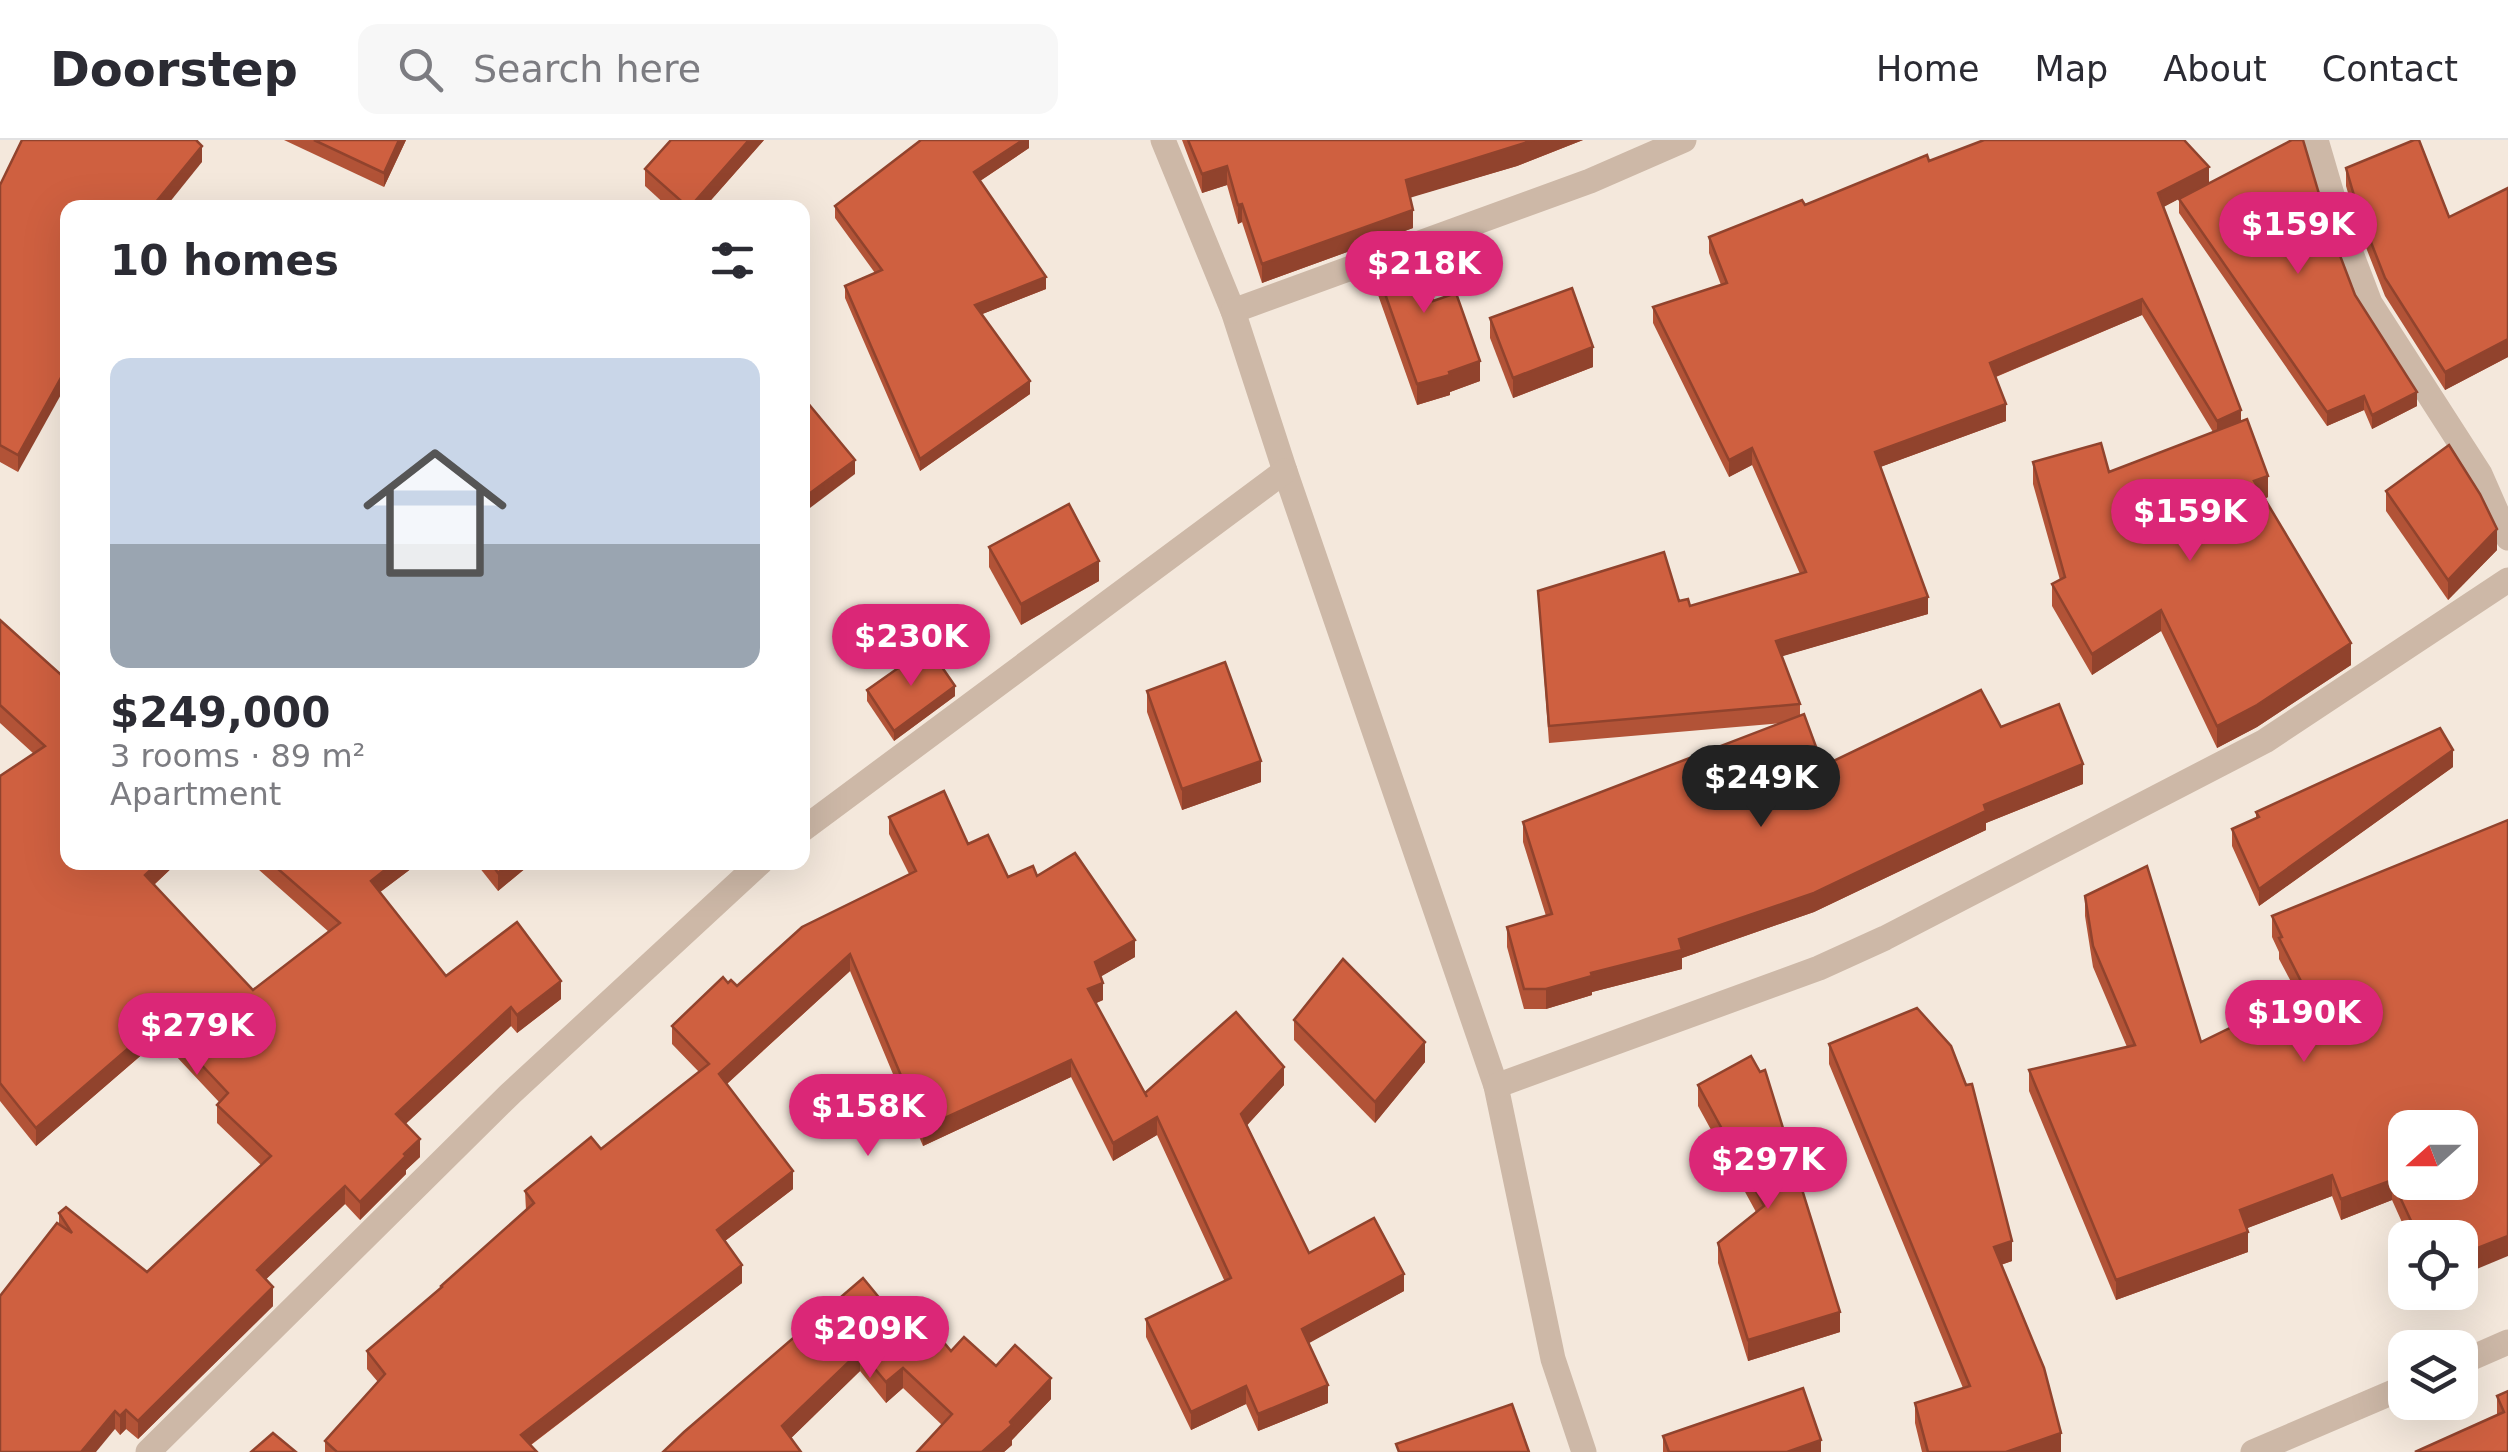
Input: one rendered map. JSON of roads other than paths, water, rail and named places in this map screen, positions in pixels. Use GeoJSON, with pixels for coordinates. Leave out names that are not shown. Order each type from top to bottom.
{"type":"FeatureCollection","features":[{"type":"Feature","properties":{"kind":"street"},"geometry":{"type":"LineString","coordinates":[[1163,140],[1233,311],[1496,1086],[1553,1359],[1584,1452]]}},
{"type":"Feature","properties":{"kind":"street"},"geometry":{"type":"LineString","coordinates":[[1233,311],[1590,180],[1684,140]]}},
{"type":"Feature","properties":{"kind":"street"},"geometry":{"type":"LineString","coordinates":[[2316,140],[2343,232],[2370,304],[2480,474],[2508,538]]}},
{"type":"Feature","properties":{"kind":"street"},"geometry":{"type":"LineString","coordinates":[[810,824],[1285,471]]}},
{"type":"Feature","properties":{"kind":"street"},"geometry":{"type":"LineString","coordinates":[[1496,1086],[1819,968],[1884,938],[2266,741],[2508,580]]}},
{"type":"Feature","properties":{"kind":"street"},"geometry":{"type":"LineString","coordinates":[[148,1452],[510,1094],[752,870]]}},
{"type":"Feature","properties":{"kind":"street"},"geometry":{"type":"LineString","coordinates":[[2478,1355],[2508,1342]]}},
{"type":"Feature","properties":{"kind":"street"},"geometry":{"type":"LineString","coordinates":[[2252,1452],[2388,1394]]}}]}
